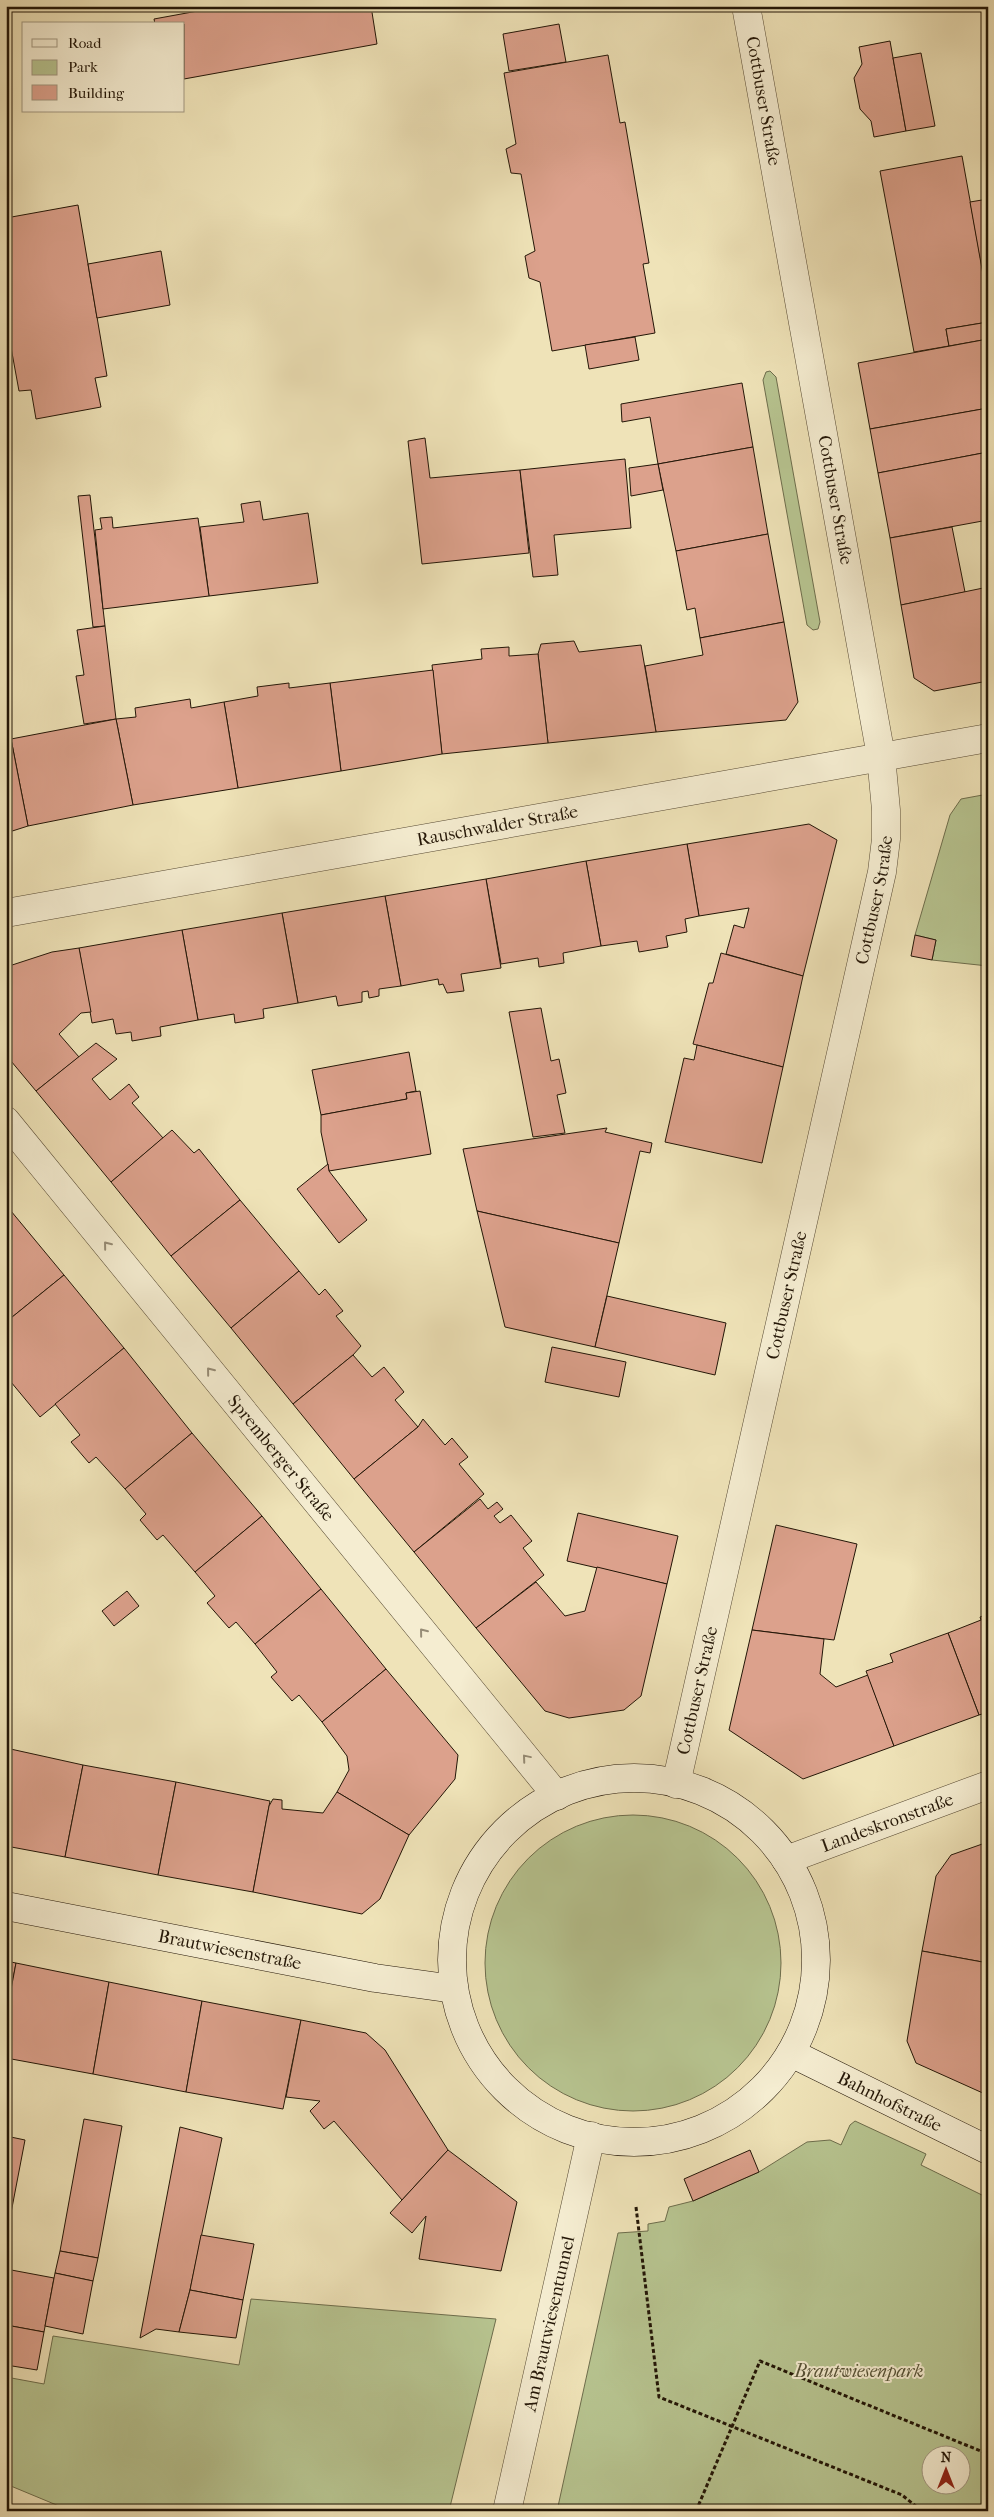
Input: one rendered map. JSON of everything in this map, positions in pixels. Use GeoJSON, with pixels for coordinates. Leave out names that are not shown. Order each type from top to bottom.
{"type":"FeatureCollection","features":[{"type":"Feature","properties":{"kind":"street","name":"Cottbuser Straße"},"geometry":{"type":"LineString","coordinates":[[676,1784],[882,872],[886,840],[886,810],[881,756],[746,6]]}},
{"type":"Feature","properties":{"kind":"street","name":"Rauschwalder Straße"},"geometry":{"type":"LineString","coordinates":[[6,913],[988,738]]}},
{"type":"Feature","properties":{"kind":"street","name":"Spremberger Straße"},"geometry":{"type":"LineString","coordinates":[[6,1121],[557,1796]]}},
{"type":"Feature","properties":{"kind":"street"},"geometry":{"type":"LineString","coordinates":[[634,1778],[676,1784],[713,1796],[734,1808],[760,1829],[786,1860],[808,1906],[814,1930],[816,1956],[810,2006],[790,2053],[774,2077],[754,2097],[730,2114],[704,2128],[677,2136],[648,2141],[619,2141],[591,2136],[565,2128],[540,2116],[518,2100],[498,2081],[481,2060],[468,2036],[454,1990],[452,1957],[454,1930],[460,1904],[471,1880],[500,1836],[520,1818],[557,1796],[602,1781],[634,1778]]}},
{"type":"Feature","properties":{"kind":"street","name":"Landeskronstraße"},"geometry":{"type":"LineString","coordinates":[[786,1860],[988,1785]]}},
{"type":"Feature","properties":{"kind":"street","name":"Brautwiesenstraße"},"geometry":{"type":"LineString","coordinates":[[6,1906],[375,1978],[454,1990]]}},
{"type":"Feature","properties":{"kind":"street","name":"Bahnhofstraße"},"geometry":{"type":"LineString","coordinates":[[790,2053],[988,2150]]}},
{"type":"Feature","properties":{"kind":"street","name":"Am Brautwiesentunnel"},"geometry":{"type":"LineString","coordinates":[[507,2511],[591,2136]]}},
{"type":"Feature","properties":{"kind":"path"},"geometry":{"type":"LineString","coordinates":[[636,2206],[659,2397],[902,2495],[922,2511]]}},
{"type":"Feature","properties":{"kind":"path"},"geometry":{"type":"LineString","coordinates":[[696,2511],[760,2361],[988,2454]]}},
{"type":"Feature","properties":{"kind":"green space"},"geometry":{"type":"Polygon","coordinates":[[[770,371],[776,377],[820,622],[818,629],[813,630],[807,625],[763,380],[766,372],[770,371]]]}},
{"type":"Feature","properties":{"kind":"green space"},"geometry":{"type":"Polygon","coordinates":[[[988,794],[988,966],[932,960],[936,940],[915,935],[950,815],[961,799],[988,794]]]}},
{"type":"Feature","properties":{"kind":"green space"},"geometry":{"type":"Polygon","coordinates":[[[618,1815],[648,1815],[676,1821],[703,1832],[727,1848],[748,1869],[764,1893],[775,1920],[781,1948],[781,1978],[775,2006],[764,2033],[748,2057],[727,2078],[703,2094],[676,2105],[648,2111],[618,2111],[590,2105],[563,2094],[539,2078],[518,2057],[502,2033],[491,2006],[485,1978],[485,1948],[491,1920],[502,1893],[518,1869],[539,1848],[563,1832],[590,1821],[618,1815]]]}},
{"type":"Feature","properties":{"kind":"green space","name":"Brautwiesenpark"},"geometry":{"type":"Polygon","coordinates":[[[855,2121],[926,2154],[921,2165],[988,2198],[988,2511],[934,2511],[922,2506],[914,2511],[557,2511],[618,2233],[648,2231],[648,2224],[665,2221],[669,2207],[693,2201],[759,2172],[807,2142],[830,2140],[841,2145],[850,2125],[855,2121]]]}},
{"type":"Feature","properties":{"kind":"green space"},"geometry":{"type":"Polygon","coordinates":[[[251,2299],[496,2319],[449,2511],[71,2511],[6,2484],[6,2377],[44,2384],[53,2336],[239,2365],[251,2299]]]}},
{"type":"Feature","properties":{"kind":"building"},"geometry":{"type":"Polygon","coordinates":[[[225,6],[371,6],[377,44],[185,79],[185,22],[155,22],[154,19],[225,6]]]}},
{"type":"Feature","properties":{"kind":"building"},"geometry":{"type":"Polygon","coordinates":[[[559,24],[566,62],[509,71],[503,34],[559,24]]]}},
{"type":"Feature","properties":{"kind":"building"},"geometry":{"type":"Polygon","coordinates":[[[890,41],[906,131],[874,137],[871,121],[860,109],[854,78],[862,64],[859,47],[890,41]]]}},
{"type":"Feature","properties":{"kind":"building"},"geometry":{"type":"Polygon","coordinates":[[[921,53],[935,126],[906,131],[893,58],[921,53]]]}},
{"type":"Feature","properties":{"kind":"building"},"geometry":{"type":"Polygon","coordinates":[[[608,55],[620,123],[625,122],[649,263],[643,264],[655,333],[552,351],[540,282],[529,278],[525,256],[535,251],[521,174],[511,173],[506,149],[516,144],[504,73],[608,55]]]}},
{"type":"Feature","properties":{"kind":"building"},"geometry":{"type":"Polygon","coordinates":[[[962,156],[988,300],[988,322],[946,329],[949,346],[914,352],[880,171],[962,156]]]}},
{"type":"Feature","properties":{"kind":"building"},"geometry":{"type":"Polygon","coordinates":[[[988,199],[988,297],[987,297],[970,202],[988,199]]]}},
{"type":"Feature","properties":{"kind":"building"},"geometry":{"type":"Polygon","coordinates":[[[78,205],[107,376],[95,378],[101,407],[36,419],[31,390],[19,391],[6,320],[6,218],[78,205]]]}},
{"type":"Feature","properties":{"kind":"building"},"geometry":{"type":"Polygon","coordinates":[[[161,251],[170,305],[97,318],[88,264],[161,251]]]}},
{"type":"Feature","properties":{"kind":"building"},"geometry":{"type":"Polygon","coordinates":[[[988,322],[988,339],[949,346],[946,329],[988,322]]]}},
{"type":"Feature","properties":{"kind":"building"},"geometry":{"type":"Polygon","coordinates":[[[635,337],[639,360],[589,369],[585,345],[635,337]]]}},
{"type":"Feature","properties":{"kind":"building"},"geometry":{"type":"Polygon","coordinates":[[[988,339],[988,408],[870,429],[858,363],[988,339]]]}},
{"type":"Feature","properties":{"kind":"building"},"geometry":{"type":"Polygon","coordinates":[[[742,383],[753,447],[658,464],[650,417],[622,422],[621,404],[742,383]]]}},
{"type":"Feature","properties":{"kind":"building"},"geometry":{"type":"Polygon","coordinates":[[[988,408],[988,452],[878,473],[870,429],[988,408]]]}},
{"type":"Feature","properties":{"kind":"building"},"geometry":{"type":"Polygon","coordinates":[[[425,438],[430,478],[520,470],[529,553],[422,564],[408,441],[425,438]]]}},
{"type":"Feature","properties":{"kind":"building"},"geometry":{"type":"Polygon","coordinates":[[[753,447],[768,534],[676,551],[658,464],[753,447]]]}},
{"type":"Feature","properties":{"kind":"building"},"geometry":{"type":"Polygon","coordinates":[[[988,452],[988,520],[890,538],[878,473],[988,452]]]}},
{"type":"Feature","properties":{"kind":"building"},"geometry":{"type":"Polygon","coordinates":[[[625,459],[631,528],[554,535],[558,575],[533,577],[520,470],[625,459]]]}},
{"type":"Feature","properties":{"kind":"building"},"geometry":{"type":"Polygon","coordinates":[[[658,464],[663,490],[631,496],[629,468],[658,464]]]}},
{"type":"Feature","properties":{"kind":"building"},"geometry":{"type":"Polygon","coordinates":[[[90,495],[105,626],[93,627],[78,496],[90,495]]]}},
{"type":"Feature","properties":{"kind":"building"},"geometry":{"type":"Polygon","coordinates":[[[260,501],[263,520],[308,513],[318,583],[209,596],[200,527],[244,522],[241,504],[260,501]]]}},
{"type":"Feature","properties":{"kind":"building"},"geometry":{"type":"Polygon","coordinates":[[[112,517],[113,528],[198,518],[209,596],[103,609],[95,530],[102,529],[100,518],[112,517]]]}},
{"type":"Feature","properties":{"kind":"building"},"geometry":{"type":"Polygon","coordinates":[[[952,527],[965,592],[901,605],[890,538],[952,527]]]}},
{"type":"Feature","properties":{"kind":"building"},"geometry":{"type":"Polygon","coordinates":[[[768,534],[784,622],[700,638],[695,608],[687,610],[676,551],[768,534]]]}},
{"type":"Feature","properties":{"kind":"building"},"geometry":{"type":"Polygon","coordinates":[[[988,587],[988,681],[934,691],[914,678],[901,605],[988,587]]]}},
{"type":"Feature","properties":{"kind":"building"},"geometry":{"type":"Polygon","coordinates":[[[784,622],[798,702],[786,720],[656,732],[645,666],[703,655],[700,638],[784,622]]]}},
{"type":"Feature","properties":{"kind":"building"},"geometry":{"type":"Polygon","coordinates":[[[105,626],[116,719],[84,724],[76,676],[84,675],[77,630],[105,626]]]}},
{"type":"Feature","properties":{"kind":"building"},"geometry":{"type":"Polygon","coordinates":[[[574,641],[579,652],[641,645],[656,732],[548,743],[538,654],[541,644],[574,641]]]}},
{"type":"Feature","properties":{"kind":"building"},"geometry":{"type":"Polygon","coordinates":[[[509,647],[509,656],[538,654],[548,743],[442,754],[432,665],[482,659],[481,649],[509,647]]]}},
{"type":"Feature","properties":{"kind":"building"},"geometry":{"type":"Polygon","coordinates":[[[433,670],[442,754],[341,771],[330,683],[433,670]]]}},
{"type":"Feature","properties":{"kind":"building"},"geometry":{"type":"Polygon","coordinates":[[[289,683],[289,688],[330,683],[341,771],[238,788],[224,702],[258,696],[257,687],[289,683]]]}},
{"type":"Feature","properties":{"kind":"building"},"geometry":{"type":"Polygon","coordinates":[[[190,699],[191,708],[224,702],[238,788],[133,805],[116,719],[136,717],[135,708],[190,699]]]}},
{"type":"Feature","properties":{"kind":"building"},"geometry":{"type":"Polygon","coordinates":[[[6,719],[11,739],[6,741],[6,719]]]}},
{"type":"Feature","properties":{"kind":"building"},"geometry":{"type":"Polygon","coordinates":[[[116,719],[133,805],[28,826],[11,739],[116,719]]]}},
{"type":"Feature","properties":{"kind":"building"},"geometry":{"type":"Polygon","coordinates":[[[11,739],[28,826],[6,833],[6,741],[11,739]]]}},
{"type":"Feature","properties":{"kind":"building"},"geometry":{"type":"Polygon","coordinates":[[[809,824],[837,840],[803,976],[726,954],[734,925],[744,928],[749,908],[699,916],[687,844],[809,824]]]}},
{"type":"Feature","properties":{"kind":"building"},"geometry":{"type":"Polygon","coordinates":[[[687,844],[699,916],[685,919],[687,932],[666,936],[668,947],[639,952],[637,941],[601,946],[586,861],[687,844]]]}},
{"type":"Feature","properties":{"kind":"building"},"geometry":{"type":"Polygon","coordinates":[[[586,861],[601,946],[563,953],[564,963],[539,967],[538,958],[501,964],[486,879],[586,861]]]}},
{"type":"Feature","properties":{"kind":"building"},"geometry":{"type":"Polygon","coordinates":[[[486,879],[501,968],[461,974],[464,991],[447,993],[443,984],[439,985],[438,979],[401,986],[385,896],[486,879]]]}},
{"type":"Feature","properties":{"kind":"building"},"geometry":{"type":"Polygon","coordinates":[[[385,896],[401,986],[379,989],[379,996],[369,998],[368,991],[362,992],[362,1002],[338,1006],[336,996],[298,1003],[282,913],[385,896]]]}},
{"type":"Feature","properties":{"kind":"building"},"geometry":{"type":"Polygon","coordinates":[[[282,913],[298,1003],[263,1009],[264,1018],[235,1023],[234,1014],[198,1020],[182,930],[282,913]]]}},
{"type":"Feature","properties":{"kind":"building"},"geometry":{"type":"Polygon","coordinates":[[[182,930],[198,1020],[160,1027],[161,1036],[132,1041],[131,1032],[116,1034],[113,1019],[92,1023],[79,948],[182,930]]]}},
{"type":"Feature","properties":{"kind":"building"},"geometry":{"type":"Polygon","coordinates":[[[915,935],[936,940],[932,960],[911,956],[915,935]]]}},
{"type":"Feature","properties":{"kind":"building"},"geometry":{"type":"Polygon","coordinates":[[[79,948],[91,1012],[81,1013],[59,1034],[79,1057],[36,1091],[6,1055],[6,967],[52,952],[79,948]]]}},
{"type":"Feature","properties":{"kind":"building"},"geometry":{"type":"Polygon","coordinates":[[[721,953],[803,976],[783,1067],[693,1044],[709,983],[713,983],[721,953]]]}},
{"type":"Feature","properties":{"kind":"building"},"geometry":{"type":"Polygon","coordinates":[[[541,1008],[551,1061],[559,1059],[566,1093],[557,1095],[565,1133],[533,1137],[509,1012],[541,1008]]]}},
{"type":"Feature","properties":{"kind":"building"},"geometry":{"type":"Polygon","coordinates":[[[96,1043],[117,1059],[92,1079],[110,1100],[129,1084],[139,1097],[132,1103],[163,1138],[111,1182],[36,1091],[96,1043]]]}},
{"type":"Feature","properties":{"kind":"building"},"geometry":{"type":"Polygon","coordinates":[[[697,1045],[783,1067],[762,1163],[665,1142],[684,1058],[694,1060],[697,1045]]]}},
{"type":"Feature","properties":{"kind":"building"},"geometry":{"type":"Polygon","coordinates":[[[409,1052],[416,1091],[406,1093],[407,1099],[321,1115],[312,1070],[409,1052]]]}},
{"type":"Feature","properties":{"kind":"building"},"geometry":{"type":"Polygon","coordinates":[[[420,1091],[431,1154],[329,1171],[321,1132],[321,1115],[407,1099],[406,1093],[420,1091]]]}},
{"type":"Feature","properties":{"kind":"building"},"geometry":{"type":"Polygon","coordinates":[[[607,1128],[605,1132],[652,1143],[650,1153],[640,1151],[619,1243],[477,1211],[463,1149],[607,1128]]]}},
{"type":"Feature","properties":{"kind":"building"},"geometry":{"type":"Polygon","coordinates":[[[172,1130],[194,1153],[199,1149],[240,1200],[171,1256],[111,1182],[172,1130]]]}},
{"type":"Feature","properties":{"kind":"building"},"geometry":{"type":"Polygon","coordinates":[[[328,1164],[329,1171],[367,1220],[339,1243],[297,1189],[328,1164]]]}},
{"type":"Feature","properties":{"kind":"building"},"geometry":{"type":"Polygon","coordinates":[[[240,1200],[299,1271],[231,1328],[171,1256],[240,1200]]]}},
{"type":"Feature","properties":{"kind":"building"},"geometry":{"type":"Polygon","coordinates":[[[6,1205],[64,1275],[6,1322],[6,1205]]]}},
{"type":"Feature","properties":{"kind":"building"},"geometry":{"type":"Polygon","coordinates":[[[477,1211],[619,1243],[595,1347],[505,1327],[477,1211]]]}},
{"type":"Feature","properties":{"kind":"building"},"geometry":{"type":"Polygon","coordinates":[[[299,1271],[319,1295],[325,1289],[343,1311],[336,1316],[361,1346],[353,1355],[293,1404],[231,1328],[299,1271]]]}},
{"type":"Feature","properties":{"kind":"building"},"geometry":{"type":"Polygon","coordinates":[[[64,1275],[124,1348],[40,1417],[6,1376],[6,1365],[10,1362],[6,1358],[6,1322],[64,1275]]]}},
{"type":"Feature","properties":{"kind":"building"},"geometry":{"type":"Polygon","coordinates":[[[607,1296],[726,1323],[715,1375],[595,1347],[607,1296]]]}},
{"type":"Feature","properties":{"kind":"building"},"geometry":{"type":"Polygon","coordinates":[[[552,1347],[626,1362],[619,1397],[545,1382],[552,1347]]]}},
{"type":"Feature","properties":{"kind":"building"},"geometry":{"type":"Polygon","coordinates":[[[124,1348],[192,1433],[125,1489],[96,1457],[89,1463],[71,1442],[80,1435],[55,1404],[124,1348]]]}},
{"type":"Feature","properties":{"kind":"building"},"geometry":{"type":"Polygon","coordinates":[[[353,1355],[372,1377],[384,1367],[404,1392],[395,1400],[418,1427],[354,1479],[293,1404],[353,1355]]]}},
{"type":"Feature","properties":{"kind":"building"},"geometry":{"type":"Polygon","coordinates":[[[423,1419],[445,1445],[452,1438],[468,1457],[459,1464],[484,1494],[414,1552],[354,1479],[418,1427],[423,1419]]]}},
{"type":"Feature","properties":{"kind":"building"},"geometry":{"type":"Polygon","coordinates":[[[192,1433],[262,1516],[195,1572],[163,1535],[157,1540],[140,1520],[146,1514],[125,1489],[192,1433]]]}},
{"type":"Feature","properties":{"kind":"building"},"geometry":{"type":"Polygon","coordinates":[[[480,1499],[488,1509],[497,1502],[503,1509],[494,1516],[500,1523],[511,1515],[532,1541],[523,1548],[544,1575],[476,1628],[414,1552],[480,1499]]]}},
{"type":"Feature","properties":{"kind":"building"},"geometry":{"type":"Polygon","coordinates":[[[578,1513],[678,1536],[667,1584],[567,1561],[578,1513]]]}},
{"type":"Feature","properties":{"kind":"building"},"geometry":{"type":"Polygon","coordinates":[[[262,1516],[321,1589],[255,1644],[236,1622],[229,1628],[207,1603],[215,1596],[195,1572],[262,1516]]]}},
{"type":"Feature","properties":{"kind":"building"},"geometry":{"type":"Polygon","coordinates":[[[776,1525],[857,1544],[834,1640],[752,1630],[776,1525]]]}},
{"type":"Feature","properties":{"kind":"building"},"geometry":{"type":"Polygon","coordinates":[[[597,1567],[667,1584],[641,1696],[624,1710],[569,1718],[545,1711],[476,1628],[536,1582],[565,1616],[585,1611],[597,1567]]]}},
{"type":"Feature","properties":{"kind":"building"},"geometry":{"type":"Polygon","coordinates":[[[321,1589],[386,1669],[322,1722],[299,1695],[292,1701],[271,1677],[277,1672],[255,1644],[321,1589]]]}},
{"type":"Feature","properties":{"kind":"building"},"geometry":{"type":"Polygon","coordinates":[[[127,1591],[139,1606],[114,1626],[102,1611],[127,1591]]]}},
{"type":"Feature","properties":{"kind":"building"},"geometry":{"type":"Polygon","coordinates":[[[988,1614],[988,1712],[979,1715],[948,1633],[981,1620],[980,1617],[988,1614]]]}},
{"type":"Feature","properties":{"kind":"building"},"geometry":{"type":"Polygon","coordinates":[[[752,1630],[824,1639],[820,1674],[836,1687],[868,1675],[894,1746],[803,1779],[729,1730],[752,1630]]]}},
{"type":"Feature","properties":{"kind":"building"},"geometry":{"type":"Polygon","coordinates":[[[948,1633],[979,1715],[894,1746],[866,1671],[893,1662],[890,1654],[948,1633]]]}},
{"type":"Feature","properties":{"kind":"building"},"geometry":{"type":"Polygon","coordinates":[[[386,1669],[458,1755],[455,1779],[409,1835],[337,1792],[349,1770],[347,1756],[322,1722],[386,1669]]]}},
{"type":"Feature","properties":{"kind":"building"},"geometry":{"type":"Polygon","coordinates":[[[6,1748],[83,1765],[65,1857],[6,1846],[6,1748]]]}},
{"type":"Feature","properties":{"kind":"building"},"geometry":{"type":"Polygon","coordinates":[[[83,1765],[176,1782],[158,1875],[65,1857],[83,1765]]]}},
{"type":"Feature","properties":{"kind":"building"},"geometry":{"type":"Polygon","coordinates":[[[176,1782],[270,1801],[253,1892],[158,1875],[176,1782]]]}},
{"type":"Feature","properties":{"kind":"building"},"geometry":{"type":"Polygon","coordinates":[[[337,1792],[409,1835],[380,1899],[362,1914],[253,1892],[269,1806],[273,1799],[282,1800],[282,1809],[323,1813],[337,1792]]]}},
{"type":"Feature","properties":{"kind":"building"},"geometry":{"type":"Polygon","coordinates":[[[988,1842],[988,1963],[922,1951],[936,1876],[951,1855],[988,1842]]]}},
{"type":"Feature","properties":{"kind":"building"},"geometry":{"type":"Polygon","coordinates":[[[922,1951],[988,1963],[988,2089],[985,2094],[916,2063],[907,2041],[922,1951]]]}},
{"type":"Feature","properties":{"kind":"building"},"geometry":{"type":"Polygon","coordinates":[[[6,1961],[16,1963],[6,2016],[6,1961]]]}},
{"type":"Feature","properties":{"kind":"building"},"geometry":{"type":"Polygon","coordinates":[[[16,1963],[109,1982],[93,2074],[6,2058],[6,2016],[16,1963]]]}},
{"type":"Feature","properties":{"kind":"building"},"geometry":{"type":"Polygon","coordinates":[[[109,1982],[202,2001],[186,2092],[93,2074],[109,1982]]]}},
{"type":"Feature","properties":{"kind":"building"},"geometry":{"type":"Polygon","coordinates":[[[202,2001],[301,2020],[283,2109],[186,2092],[202,2001]]]}},
{"type":"Feature","properties":{"kind":"building"},"geometry":{"type":"Polygon","coordinates":[[[301,2020],[366,2033],[385,2050],[448,2150],[402,2200],[334,2121],[324,2129],[310,2111],[320,2101],[286,2097],[301,2020]]]}},
{"type":"Feature","properties":{"kind":"building"},"geometry":{"type":"Polygon","coordinates":[[[84,2119],[122,2126],[98,2258],[60,2251],[84,2119]]]}},
{"type":"Feature","properties":{"kind":"building"},"geometry":{"type":"Polygon","coordinates":[[[180,2127],[222,2138],[190,2290],[179,2332],[156,2329],[140,2338],[180,2127]]]}},
{"type":"Feature","properties":{"kind":"building"},"geometry":{"type":"Polygon","coordinates":[[[6,2136],[25,2140],[6,2239],[6,2136]]]}},
{"type":"Feature","properties":{"kind":"building"},"geometry":{"type":"Polygon","coordinates":[[[448,2150],[517,2202],[501,2271],[419,2259],[426,2216],[412,2233],[390,2213],[448,2150]]]}},
{"type":"Feature","properties":{"kind":"building"},"geometry":{"type":"Polygon","coordinates":[[[750,2150],[759,2172],[693,2201],[684,2179],[750,2150]]]}},
{"type":"Feature","properties":{"kind":"building"},"geometry":{"type":"Polygon","coordinates":[[[201,2235],[254,2244],[243,2300],[190,2290],[201,2235]]]}},
{"type":"Feature","properties":{"kind":"building"},"geometry":{"type":"Polygon","coordinates":[[[60,2251],[98,2258],[93,2281],[55,2273],[60,2251]]]}},
{"type":"Feature","properties":{"kind":"building"},"geometry":{"type":"Polygon","coordinates":[[[6,2269],[54,2278],[44,2332],[6,2325],[6,2269]]]}},
{"type":"Feature","properties":{"kind":"building"},"geometry":{"type":"Polygon","coordinates":[[[55,2273],[93,2281],[83,2334],[45,2326],[55,2273]]]}},
{"type":"Feature","properties":{"kind":"building"},"geometry":{"type":"Polygon","coordinates":[[[190,2290],[243,2300],[236,2338],[179,2332],[190,2290]]]}},
{"type":"Feature","properties":{"kind":"building"},"geometry":{"type":"Polygon","coordinates":[[[6,2325],[44,2332],[37,2370],[6,2365],[6,2325]]]}}]}
